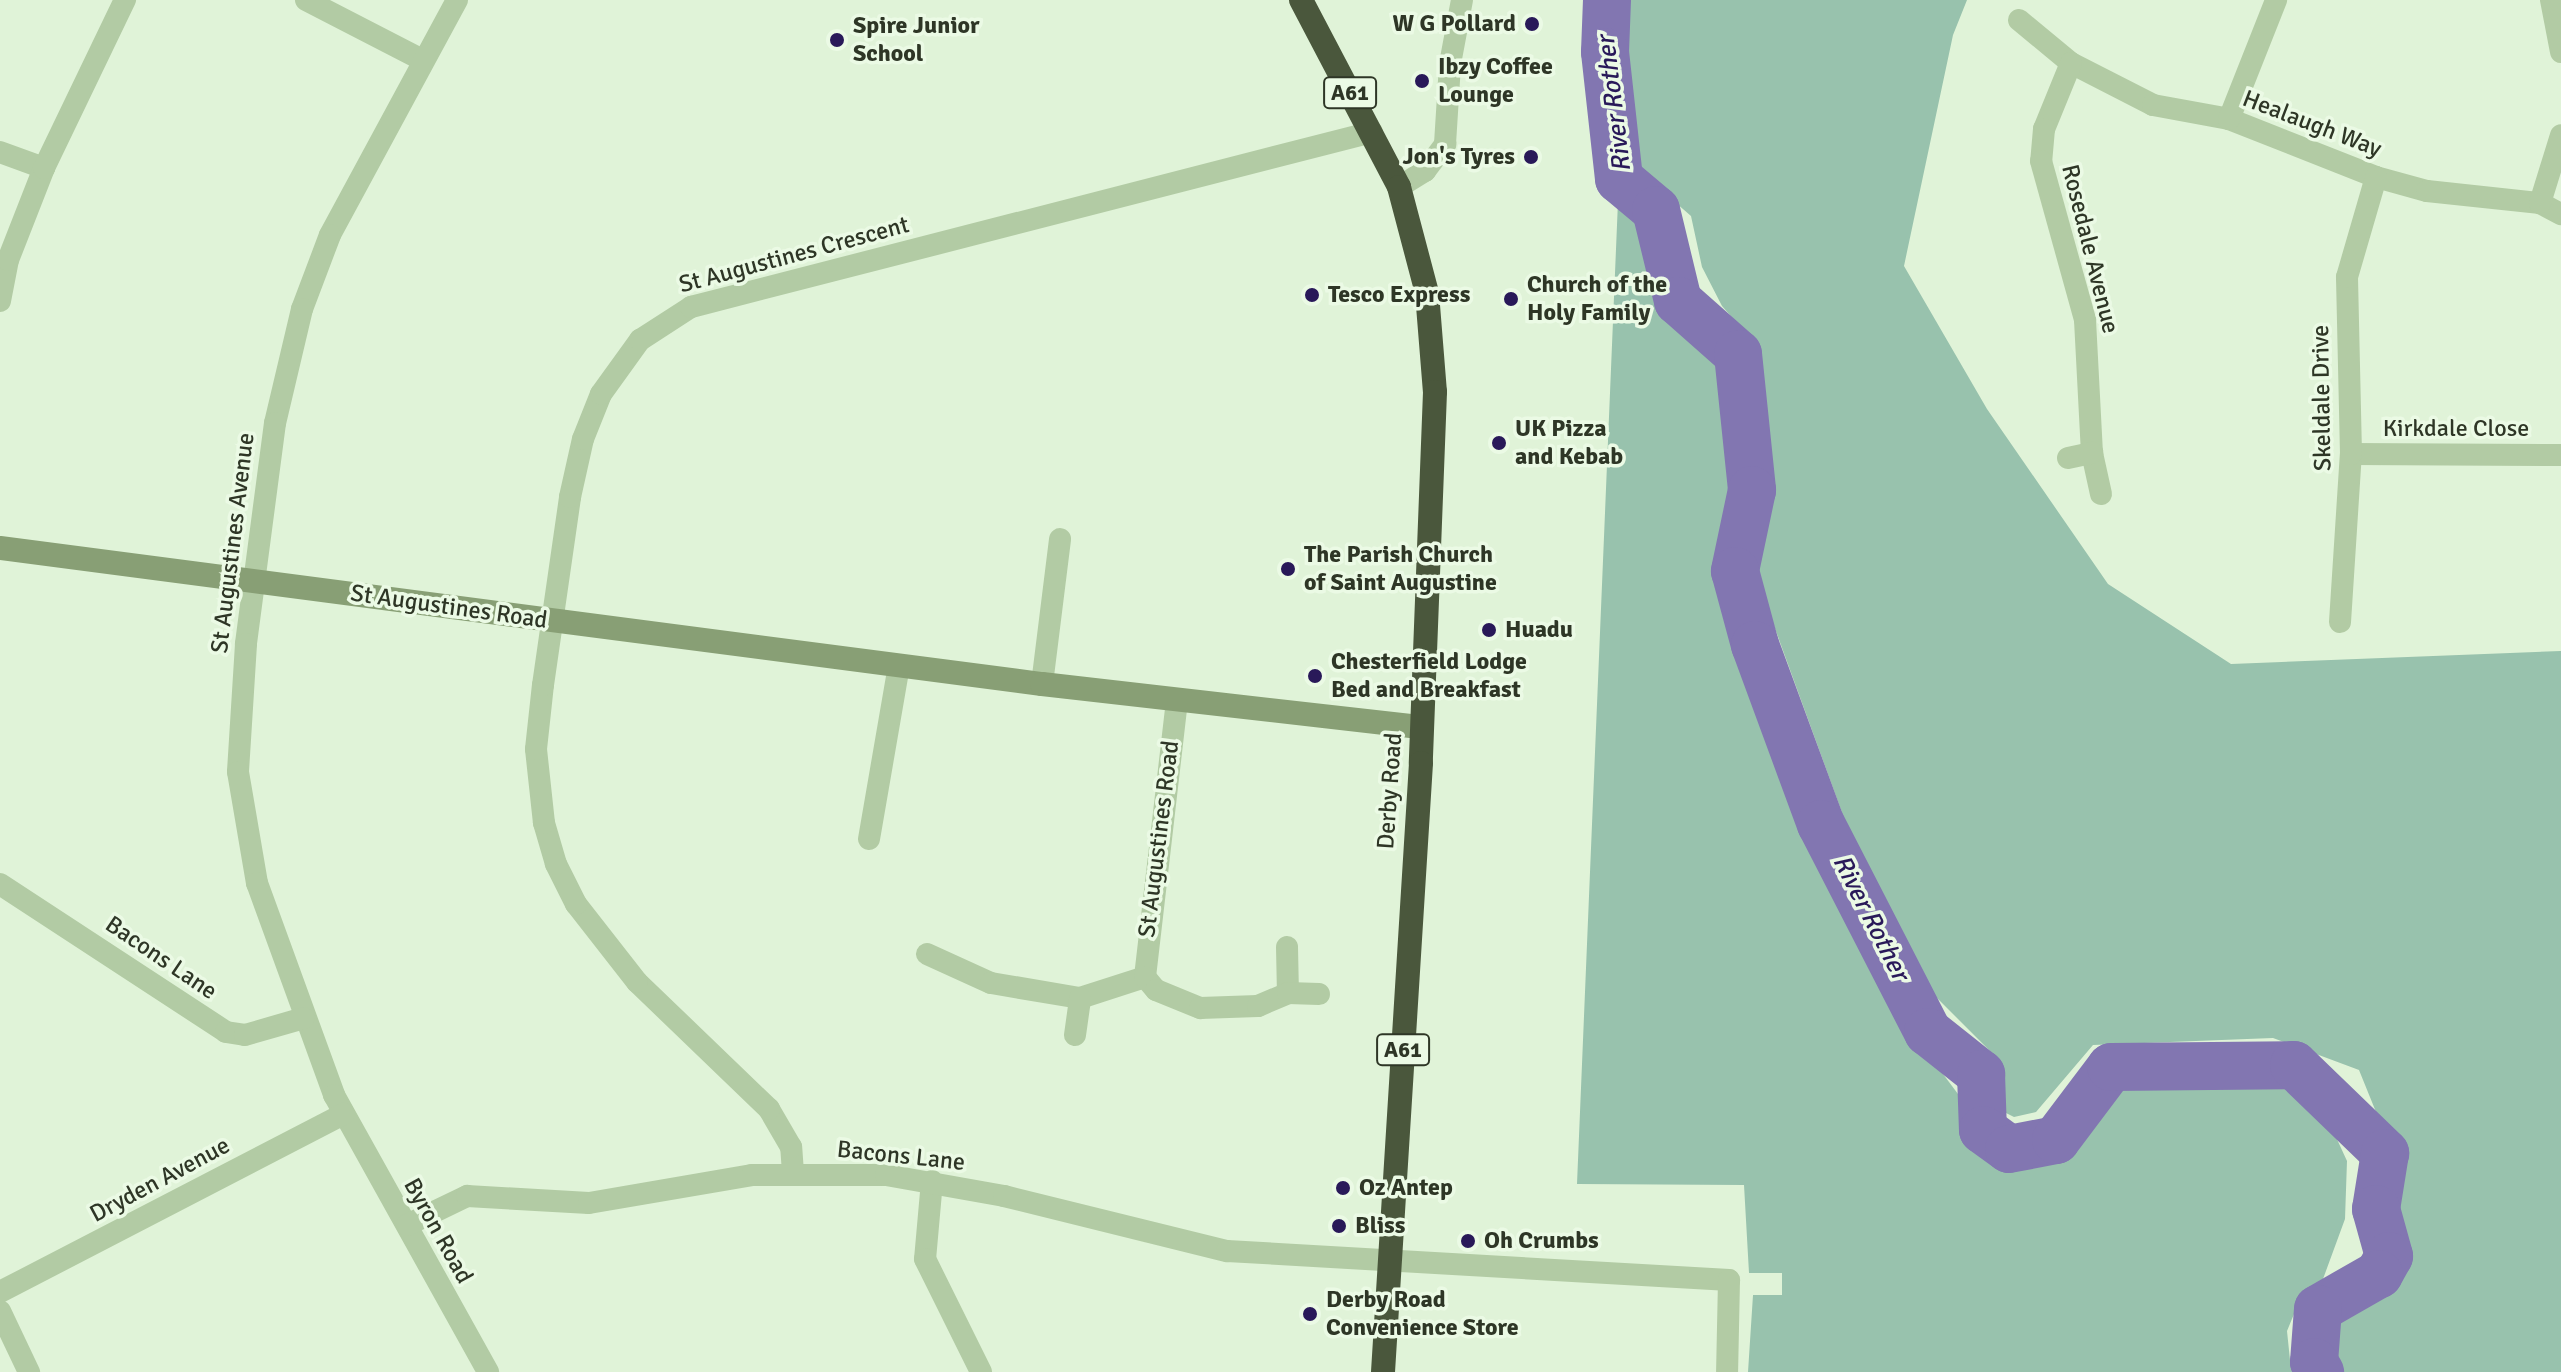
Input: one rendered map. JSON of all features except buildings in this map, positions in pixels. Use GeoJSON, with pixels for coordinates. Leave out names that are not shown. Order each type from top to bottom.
{"type":"FeatureCollection","features":[{"type":"Feature","properties":{"kind":"highway","name":"A61"},"geometry":{"type":"LineString","coordinates":[[1301,0],[1399,187]]}},
{"type":"Feature","properties":{"kind":"highway","name":"Derby Road"},"geometry":{"type":"LineString","coordinates":[[1383,1372],[1422,727],[1435,392],[1427,293],[1399,187]]}},
{"type":"Feature","properties":{"kind":"street"},"geometry":{"type":"LineString","coordinates":[[0,301],[8,260],[44,168],[125,0]]}},
{"type":"Feature","properties":{"kind":"street"},"geometry":{"type":"LineString","coordinates":[[306,0],[422,60]]}},
{"type":"Feature","properties":{"kind":"street","name":"St Augustines Avenue"},"geometry":{"type":"LineString","coordinates":[[344,1114],[304,1018],[257,883],[238,772],[254,582],[275,423],[302,309],[330,235],[457,0]]}},
{"type":"Feature","properties":{"kind":"street"},"geometry":{"type":"LineString","coordinates":[[1399,187],[1425,171],[1445,144],[1450,64],[1462,0]]}},
{"type":"Feature","properties":{"kind":"street"},"geometry":{"type":"LineString","coordinates":[[2229,119],[2276,0]]}},
{"type":"Feature","properties":{"kind":"street"},"geometry":{"type":"LineString","coordinates":[[2551,0],[2561,52]]}},
{"type":"Feature","properties":{"kind":"street","name":"Healaugh Way"},"geometry":{"type":"LineString","coordinates":[[2019,20],[2071,63],[2153,105],[2229,119],[2376,177],[2427,191],[2540,203],[2561,214]]}},
{"type":"Feature","properties":{"kind":"street","name":"Rosedale Avenue"},"geometry":{"type":"LineString","coordinates":[[2071,63],[2044,129],[2041,161],[2085,320],[2092,453],[2101,494]]}},
{"type":"Feature","properties":{"kind":"street","name":"St Augustines Crescent"},"geometry":{"type":"LineString","coordinates":[[793,1173],[791,1147],[769,1109],[637,982],[576,904],[556,864],[537,785],[536,749],[552,621],[583,439],[619,364],[664,320],[719,297],[1372,132]]}},
{"type":"Feature","properties":{"kind":"street"},"geometry":{"type":"LineString","coordinates":[[2540,203],[2561,135]]}},
{"type":"Feature","properties":{"kind":"street"},"geometry":{"type":"LineString","coordinates":[[0,152],[44,168]]}},
{"type":"Feature","properties":{"kind":"street","name":"Skeldale Drive"},"geometry":{"type":"LineString","coordinates":[[2340,622],[2351,454],[2347,277],[2376,177]]}},
{"type":"Feature","properties":{"kind":"street"},"geometry":{"type":"LineString","coordinates":[[2068,458],[2092,453]]}},
{"type":"Feature","properties":{"kind":"street","name":"Kirkdale Close"},"geometry":{"type":"LineString","coordinates":[[2351,454],[2561,455]]}},
{"type":"Feature","properties":{"kind":"street"},"geometry":{"type":"LineString","coordinates":[[1042,684],[1060,539]]}},
{"type":"Feature","properties":{"kind":"street","name":"St Augustines Road"},"geometry":{"type":"LineString","coordinates":[[0,548],[899,666],[1422,727]]}},
{"type":"Feature","properties":{"kind":"street"},"geometry":{"type":"LineString","coordinates":[[869,839],[899,666]]}},
{"type":"Feature","properties":{"kind":"street","name":"St Augustines Road"},"geometry":{"type":"LineString","coordinates":[[1145,977],[1177,700]]}},
{"type":"Feature","properties":{"kind":"street","name":"Bacons Lane"},"geometry":{"type":"LineString","coordinates":[[0,884],[226,1032],[245,1035],[304,1018]]}},
{"type":"Feature","properties":{"kind":"street"},"geometry":{"type":"LineString","coordinates":[[1287,947],[1288,993]]}},
{"type":"Feature","properties":{"kind":"street"},"geometry":{"type":"LineString","coordinates":[[927,954],[991,983],[1080,998],[1145,977],[1166,995],[1200,1008],[1258,1006],[1288,993],[1319,994]]}},
{"type":"Feature","properties":{"kind":"street"},"geometry":{"type":"LineString","coordinates":[[1075,1035],[1080,998]]}},
{"type":"Feature","properties":{"kind":"street","name":"Byron Road"},"geometry":{"type":"LineString","coordinates":[[344,1114],[488,1372]]}},
{"type":"Feature","properties":{"kind":"street","name":"Dryden Avenue"},"geometry":{"type":"LineString","coordinates":[[0,1292],[344,1114]]}},
{"type":"Feature","properties":{"kind":"street","name":"Bacons Lane"},"geometry":{"type":"LineString","coordinates":[[407,1225],[467,1196],[589,1203],[793,1173],[932,1181],[1174,1242],[1278,1256],[1729,1280],[1727,1372]]}},
{"type":"Feature","properties":{"kind":"street"},"geometry":{"type":"LineString","coordinates":[[932,1181],[925,1259],[981,1372]]}},
{"type":"Feature","properties":{"kind":"street"},"geometry":{"type":"LineString","coordinates":[[0,1311],[29,1372]]}},
{"type":"Feature","properties":{"kind":"green space"},"geometry":{"type":"Polygon","coordinates":[[[1623,0],[1967,0],[1953,35],[1904,266],[1987,409],[2108,584],[2231,664],[2561,651],[2561,1372],[2343,1372],[2335,1352],[2336,1325],[2362,1297],[2391,1285],[2393,1154],[2359,1070],[2273,1038],[2093,1045],[2036,1112],[2014,1117],[2000,1110],[1999,1060],[1931,992],[1844,818],[1757,579],[1770,438],[1757,346],[1722,306],[1702,267],[1691,216],[1645,176],[1631,171],[1622,56],[1623,0]]]}},
{"type":"Feature","properties":{"kind":"green space"},"geometry":{"type":"Polygon","coordinates":[[[1618,201],[1644,219],[1665,309],[1721,358],[1734,488],[1723,588],[1803,817],[1916,1038],[1973,1114],[1970,1132],[1982,1158],[2055,1148],[2113,1081],[2285,1081],[2324,1111],[2347,1161],[2345,1219],[2323,1279],[2301,1297],[2287,1331],[2290,1360],[2299,1372],[1748,1372],[1753,1295],[1782,1295],[1782,1273],[1749,1273],[1744,1185],[1577,1184],[1618,201]]]}},
{"type":"Feature","properties":{"kind":"waterway","name":"River Rother"},"geometry":{"type":"LineString","coordinates":[[1607,0],[1605,52],[1619,179],[1656,210],[1678,301],[1738,354],[1752,490],[1735,571],[1755,645],[1821,824],[1928,1032],[1981,1074],[1983,1130],[2009,1149],[2056,1140],[2111,1067],[2294,1065],[2385,1153],[2376,1209],[2389,1256],[2379,1274],[2318,1309],[2314,1362],[2320,1372]]}},
{"type":"Feature","properties":{"kind":"place","name":"W G Pollard"},"geometry":{"type":"Point","coordinates":[1532,24]}},
{"type":"Feature","properties":{"kind":"place","name":"Spire Junior School"},"geometry":{"type":"Point","coordinates":[837,40]}},
{"type":"Feature","properties":{"kind":"place","name":"Ibzy Coffee Lounge"},"geometry":{"type":"Point","coordinates":[1422,81]}},
{"type":"Feature","properties":{"kind":"place","name":"Jon's Tyres"},"geometry":{"type":"Point","coordinates":[1531,157]}},
{"type":"Feature","properties":{"kind":"place","name":"Tesco Express"},"geometry":{"type":"Point","coordinates":[1312,295]}},
{"type":"Feature","properties":{"kind":"place","name":"Church of the Holy Family"},"geometry":{"type":"Point","coordinates":[1511,299]}},
{"type":"Feature","properties":{"kind":"place","name":"UK Pizza and Kebab"},"geometry":{"type":"Point","coordinates":[1499,443]}},
{"type":"Feature","properties":{"kind":"place","name":"The Parish Church of Saint Augustine"},"geometry":{"type":"Point","coordinates":[1288,569]}},
{"type":"Feature","properties":{"kind":"place","name":"Huadu"},"geometry":{"type":"Point","coordinates":[1489,630]}},
{"type":"Feature","properties":{"kind":"place","name":"Chesterfield Lodge Bed and Breakfast"},"geometry":{"type":"Point","coordinates":[1315,676]}},
{"type":"Feature","properties":{"kind":"place","name":"Oz Antep"},"geometry":{"type":"Point","coordinates":[1343,1188]}},
{"type":"Feature","properties":{"kind":"place","name":"Bliss"},"geometry":{"type":"Point","coordinates":[1339,1226]}},
{"type":"Feature","properties":{"kind":"place","name":"Oh Crumbs"},"geometry":{"type":"Point","coordinates":[1468,1241]}},
{"type":"Feature","properties":{"kind":"place","name":"Derby Road Convenience Store"},"geometry":{"type":"Point","coordinates":[1310,1314]}}]}
